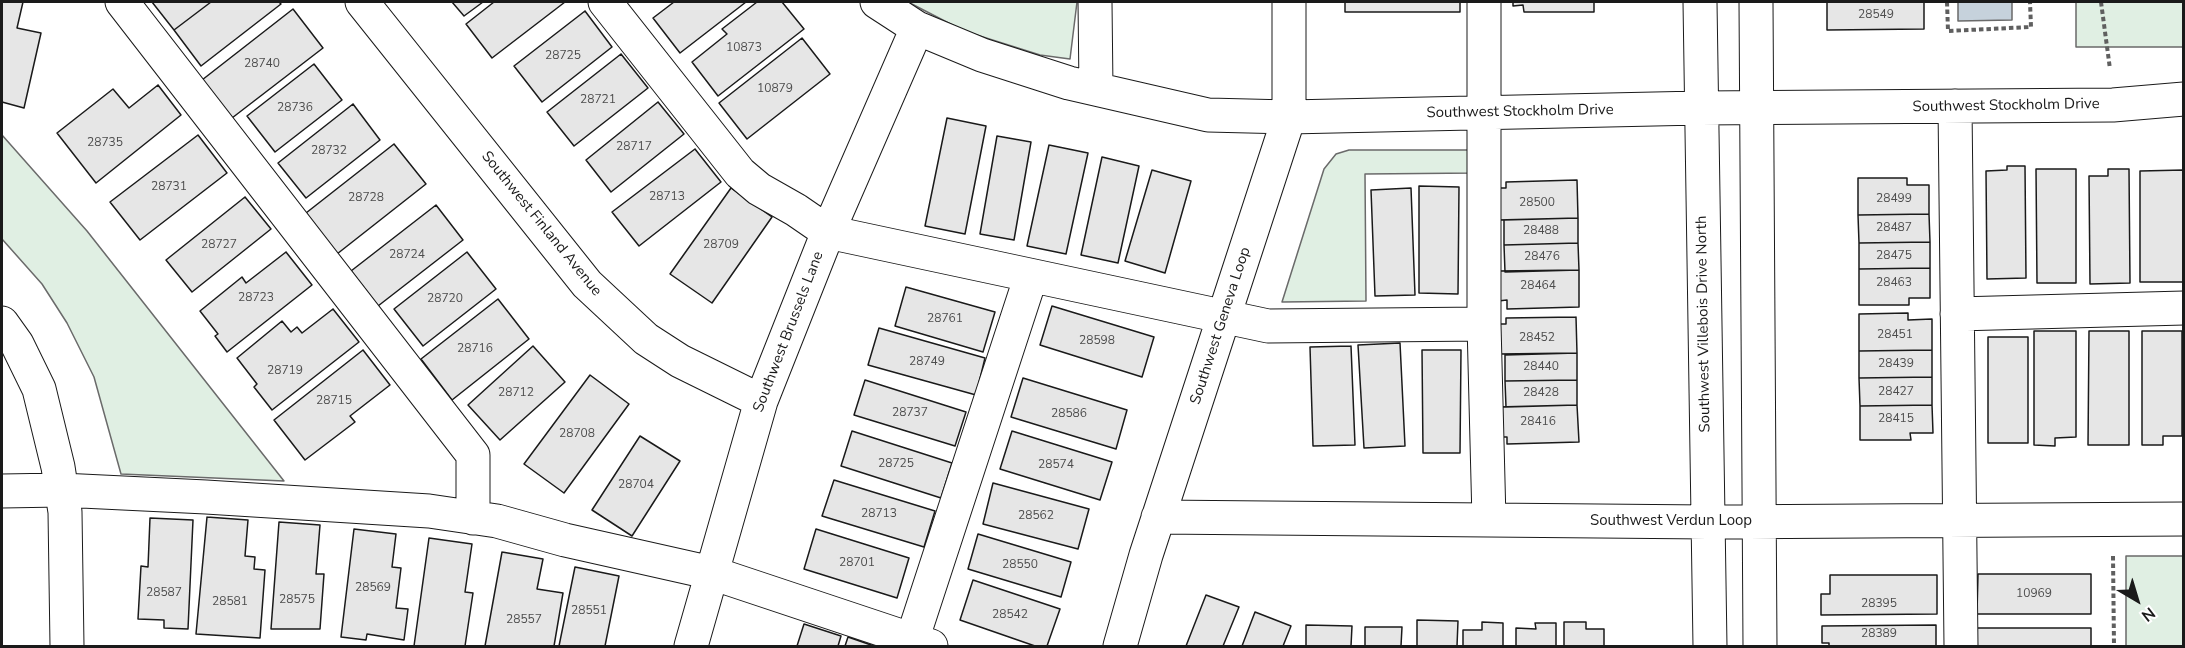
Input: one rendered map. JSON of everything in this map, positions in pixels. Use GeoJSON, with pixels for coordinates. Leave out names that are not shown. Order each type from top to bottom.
{"type":"FeatureCollection","features":[{"type":"Feature","properties":{"kind":"street"},"geometry":{"type":"LineString","coordinates":[[122,2],[473,455],[473,518]]}},
{"type":"Feature","properties":{"kind":"street","name":"Southwest Finland Avenue"},"geometry":{"type":"LineString","coordinates":[[362,2],[587,284],[646,339],[680,361],[761,401]]}},
{"type":"Feature","properties":{"kind":"street"},"geometry":{"type":"LineString","coordinates":[[605,2],[740,173],[759,189],[828,232],[1268,326],[1484,324]]}},
{"type":"Feature","properties":{"kind":"street","name":"Southwest Stockholm Drive"},"geometry":{"type":"LineString","coordinates":[[877,2],[917,28],[982,55],[1095,89],[1208,115],[1289,117],[1700,108],[2113,105],[2184,99]]}},
{"type":"Feature","properties":{"kind":"street"},"geometry":{"type":"LineString","coordinates":[[1095,2],[1095,89]]}},
{"type":"Feature","properties":{"kind":"street","name":"Southwest Geneva Loop"},"geometry":{"type":"LineString","coordinates":[[1120,646],[1158,517],[1289,117],[1288,2]]}},
{"type":"Feature","properties":{"kind":"street"},"geometry":{"type":"LineString","coordinates":[[1484,2],[1484,324],[1489,520]]}},
{"type":"Feature","properties":{"kind":"street","name":"Southwest Villebois Drive North"},"geometry":{"type":"LineString","coordinates":[[1700,2],[1710,646]]}},
{"type":"Feature","properties":{"kind":"street"},"geometry":{"type":"LineString","coordinates":[[1756,2],[1760,646]]}},
{"type":"Feature","properties":{"kind":"street","name":"Southwest Brussels Lane"},"geometry":{"type":"LineString","coordinates":[[691,646],[761,401],[828,232],[917,28]]}},
{"type":"Feature","properties":{"kind":"street"},"geometry":{"type":"LineString","coordinates":[[1955,106],[1961,646]]}},
{"type":"Feature","properties":{"kind":"street"},"geometry":{"type":"LineString","coordinates":[[2,491],[62,490],[429,511],[473,518],[712,573],[921,643],[1031,276]]}},
{"type":"Feature","properties":{"kind":"street"},"geometry":{"type":"LineString","coordinates":[[1957,314],[2184,308]]}},
{"type":"Feature","properties":{"kind":"street"},"geometry":{"type":"LineString","coordinates":[[2,323],[17,344],[39,389],[62,490],[65,512],[67,646]]}},
{"type":"Feature","properties":{"kind":"street","name":"Southwest Verdun Loop"},"geometry":{"type":"LineString","coordinates":[[1158,517],[1708,522],[2184,519]]}},
{"type":"Feature","properties":{"kind":"path"},"geometry":{"type":"LineString","coordinates":[[1947,2],[1948,31],[2031,27],[2030,2]]}},
{"type":"Feature","properties":{"kind":"path"},"geometry":{"type":"LineString","coordinates":[[2101,2],[2113,105]]}},
{"type":"Feature","properties":{"kind":"path"},"geometry":{"type":"LineString","coordinates":[[2113,519],[2114,646]]}},
{"type":"Feature","properties":{"kind":"green space"},"geometry":{"type":"Polygon","coordinates":[[[908,2],[1077,2],[1070,59],[1040,55],[964,31],[908,2]]]}},
{"type":"Feature","properties":{"kind":"green space"},"geometry":{"type":"Polygon","coordinates":[[[2076,2],[2183,2],[2183,47],[2076,47],[2076,2]]]}},
{"type":"Feature","properties":{"kind":"green space"},"geometry":{"type":"Polygon","coordinates":[[[2,135],[87,231],[284,481],[121,474],[94,377],[67,323],[42,284],[2,239],[2,135]]]}},
{"type":"Feature","properties":{"kind":"green space"},"geometry":{"type":"Polygon","coordinates":[[[1349,150],[1476,150],[1476,173],[1365,174],[1366,301],[1282,302],[1324,169],[1336,154],[1349,150]]]}},
{"type":"Feature","properties":{"kind":"green space"},"geometry":{"type":"Polygon","coordinates":[[[2126,556],[2183,556],[2183,646],[2126,646],[2126,556]]]}},
{"type":"Feature","properties":{"kind":"shaded area"},"geometry":{"type":"Polygon","coordinates":[[[1958,2],[2012,2],[2012,20],[1958,21],[1958,2]]]}},
{"type":"Feature","properties":{"kind":"building"},"geometry":{"type":"Polygon","coordinates":[[[2,2],[23,2],[17,28],[41,33],[24,108],[2,102],[2,2]]]}},
{"type":"Feature","properties":{"kind":"building"},"geometry":{"type":"Polygon","coordinates":[[[152,2],[211,2],[174,30],[152,2]]]}},
{"type":"Feature","properties":{"kind":"building"},"geometry":{"type":"Polygon","coordinates":[[[211,2],[279,2],[281,4],[201,66],[174,30],[211,2]]]}},
{"type":"Feature","properties":{"kind":"building"},"geometry":{"type":"Polygon","coordinates":[[[452,2],[483,2],[464,16],[452,2]]]}},
{"type":"Feature","properties":{"kind":"building"},"geometry":{"type":"Polygon","coordinates":[[[494,2],[565,2],[492,58],[466,24],[494,2]]]}},
{"type":"Feature","properties":{"kind":"building"},"geometry":{"type":"Polygon","coordinates":[[[674,2],[746,2],[680,53],[653,18],[674,2]]]}},
{"type":"Feature","properties":{"kind":"building"},"geometry":{"type":"Polygon","coordinates":[[[757,2],[782,2],[804,29],[718,96],[692,62],[727,34],[722,29],[757,2]]]}},
{"type":"Feature","properties":{"kind":"building"},"geometry":{"type":"Polygon","coordinates":[[[1345,2],[1460,2],[1460,12],[1345,12],[1345,2]]]}},
{"type":"Feature","properties":{"kind":"building"},"geometry":{"type":"Polygon","coordinates":[[[1513,2],[1594,2],[1594,12],[1524,12],[1523,5],[1513,6],[1513,2]]]}},
{"type":"Feature","properties":{"kind":"building"},"geometry":{"type":"Polygon","coordinates":[[[1827,2],[1924,2],[1924,29],[1827,30],[1827,2]]]}},
{"type":"Feature","properties":{"kind":"building"},"geometry":{"type":"Polygon","coordinates":[[[293,9],[323,48],[232,118],[202,80],[293,9]]]}},
{"type":"Feature","properties":{"kind":"building"},"geometry":{"type":"Polygon","coordinates":[[[585,11],[612,47],[542,102],[514,66],[585,11]]]}},
{"type":"Feature","properties":{"kind":"building"},"geometry":{"type":"Polygon","coordinates":[[[802,38],[830,74],[747,139],[719,103],[802,38]]]}},
{"type":"Feature","properties":{"kind":"building"},"geometry":{"type":"Polygon","coordinates":[[[621,54],[648,88],[574,146],[547,112],[621,54]]]}},
{"type":"Feature","properties":{"kind":"building"},"geometry":{"type":"Polygon","coordinates":[[[314,64],[342,100],[275,152],[247,116],[314,64]]]}},
{"type":"Feature","properties":{"kind":"building"},"geometry":{"type":"Polygon","coordinates":[[[158,85],[181,115],[96,183],[57,133],[113,89],[129,108],[158,85]]]}},
{"type":"Feature","properties":{"kind":"building"},"geometry":{"type":"Polygon","coordinates":[[[658,102],[684,134],[611,192],[586,160],[658,102]]]}},
{"type":"Feature","properties":{"kind":"building"},"geometry":{"type":"Polygon","coordinates":[[[353,104],[380,140],[306,198],[278,163],[353,104]]]}},
{"type":"Feature","properties":{"kind":"building"},"geometry":{"type":"Polygon","coordinates":[[[947,118],[986,126],[965,234],[925,226],[947,118]]]}},
{"type":"Feature","properties":{"kind":"building"},"geometry":{"type":"Polygon","coordinates":[[[198,135],[227,173],[140,240],[110,202],[198,135]]]}},
{"type":"Feature","properties":{"kind":"building"},"geometry":{"type":"Polygon","coordinates":[[[997,136],[1031,142],[1014,240],[980,234],[997,136]]]}},
{"type":"Feature","properties":{"kind":"building"},"geometry":{"type":"Polygon","coordinates":[[[394,144],[426,184],[337,254],[306,213],[394,144]]]}},
{"type":"Feature","properties":{"kind":"building"},"geometry":{"type":"Polygon","coordinates":[[[1049,145],[1088,153],[1066,254],[1027,246],[1049,145]]]}},
{"type":"Feature","properties":{"kind":"building"},"geometry":{"type":"Polygon","coordinates":[[[695,149],[721,182],[639,246],[612,212],[695,149]]]}},
{"type":"Feature","properties":{"kind":"building"},"geometry":{"type":"Polygon","coordinates":[[[1102,157],[1139,166],[1118,263],[1081,255],[1102,157]]]}},
{"type":"Feature","properties":{"kind":"building"},"geometry":{"type":"Polygon","coordinates":[[[2007,166],[2025,166],[2026,278],[1987,279],[1986,171],[2007,170],[2007,166]]]}},
{"type":"Feature","properties":{"kind":"building"},"geometry":{"type":"Polygon","coordinates":[[[2036,169],[2076,169],[2076,283],[2037,283],[2036,169]]]}},
{"type":"Feature","properties":{"kind":"building"},"geometry":{"type":"Polygon","coordinates":[[[2108,169],[2129,169],[2130,283],[2090,284],[2089,176],[2108,176],[2108,169]]]}},
{"type":"Feature","properties":{"kind":"building"},"geometry":{"type":"Polygon","coordinates":[[[1152,170],[1191,181],[1165,273],[1125,261],[1152,170]]]}},
{"type":"Feature","properties":{"kind":"building"},"geometry":{"type":"Polygon","coordinates":[[[2184,170],[2184,282],[2140,282],[2140,171],[2184,170]]]}},
{"type":"Feature","properties":{"kind":"building"},"geometry":{"type":"Polygon","coordinates":[[[1858,178],[1907,178],[1907,185],[1929,185],[1929,214],[1858,215],[1858,178]]]}},
{"type":"Feature","properties":{"kind":"building"},"geometry":{"type":"Polygon","coordinates":[[[1577,180],[1578,218],[1497,220],[1497,188],[1506,188],[1506,182],[1577,180]]]}},
{"type":"Feature","properties":{"kind":"building"},"geometry":{"type":"Polygon","coordinates":[[[1419,186],[1459,187],[1458,294],[1419,293],[1419,186]]]}},
{"type":"Feature","properties":{"kind":"building"},"geometry":{"type":"Polygon","coordinates":[[[731,188],[772,217],[712,303],[670,274],[731,188]]]}},
{"type":"Feature","properties":{"kind":"building"},"geometry":{"type":"Polygon","coordinates":[[[1411,188],[1415,295],[1375,296],[1371,190],[1411,188]]]}},
{"type":"Feature","properties":{"kind":"building"},"geometry":{"type":"Polygon","coordinates":[[[245,197],[271,229],[192,292],[166,260],[245,197]]]}},
{"type":"Feature","properties":{"kind":"building"},"geometry":{"type":"Polygon","coordinates":[[[436,205],[463,240],[378,306],[351,271],[436,205]]]}},
{"type":"Feature","properties":{"kind":"building"},"geometry":{"type":"Polygon","coordinates":[[[1929,214],[1930,242],[1859,243],[1858,215],[1929,214]]]}},
{"type":"Feature","properties":{"kind":"building"},"geometry":{"type":"Polygon","coordinates":[[[1578,218],[1578,243],[1504,245],[1504,220],[1578,218]]]}},
{"type":"Feature","properties":{"kind":"building"},"geometry":{"type":"Polygon","coordinates":[[[1930,242],[1930,268],[1859,269],[1859,243],[1930,242]]]}},
{"type":"Feature","properties":{"kind":"building"},"geometry":{"type":"Polygon","coordinates":[[[1578,243],[1579,270],[1505,272],[1504,245],[1578,243]]]}},
{"type":"Feature","properties":{"kind":"building"},"geometry":{"type":"Polygon","coordinates":[[[286,252],[312,285],[227,352],[215,336],[218,334],[200,311],[242,277],[246,283],[286,252]]]}},
{"type":"Feature","properties":{"kind":"building"},"geometry":{"type":"Polygon","coordinates":[[[467,252],[496,289],[423,346],[394,309],[467,252]]]}},
{"type":"Feature","properties":{"kind":"building"},"geometry":{"type":"Polygon","coordinates":[[[1930,268],[1930,298],[1909,298],[1909,305],[1859,305],[1859,269],[1930,268]]]}},
{"type":"Feature","properties":{"kind":"building"},"geometry":{"type":"Polygon","coordinates":[[[1579,270],[1579,307],[1507,309],[1507,300],[1498,301],[1497,271],[1579,270]]]}},
{"type":"Feature","properties":{"kind":"building"},"geometry":{"type":"Polygon","coordinates":[[[906,287],[995,312],[983,352],[895,326],[906,287]]]}},
{"type":"Feature","properties":{"kind":"building"},"geometry":{"type":"Polygon","coordinates":[[[498,299],[529,339],[452,400],[421,359],[498,299]]]}},
{"type":"Feature","properties":{"kind":"building"},"geometry":{"type":"Polygon","coordinates":[[[1052,306],[1154,337],[1142,377],[1040,345],[1052,306]]]}},
{"type":"Feature","properties":{"kind":"building"},"geometry":{"type":"Polygon","coordinates":[[[333,309],[359,342],[272,410],[254,387],[257,384],[237,358],[282,321],[291,332],[297,327],[302,333],[333,309]]]}},
{"type":"Feature","properties":{"kind":"building"},"geometry":{"type":"Polygon","coordinates":[[[1908,313],[1908,320],[1932,319],[1932,350],[1859,351],[1859,314],[1908,313]]]}},
{"type":"Feature","properties":{"kind":"building"},"geometry":{"type":"Polygon","coordinates":[[[1576,317],[1577,353],[1498,354],[1497,324],[1506,324],[1506,318],[1576,317]]]}},
{"type":"Feature","properties":{"kind":"building"},"geometry":{"type":"Polygon","coordinates":[[[879,328],[985,358],[976,395],[868,365],[879,328]]]}},
{"type":"Feature","properties":{"kind":"building"},"geometry":{"type":"Polygon","coordinates":[[[2034,331],[2076,331],[2076,437],[2055,438],[2055,446],[2034,445],[2034,331]]]}},
{"type":"Feature","properties":{"kind":"building"},"geometry":{"type":"Polygon","coordinates":[[[2089,331],[2129,331],[2129,445],[2088,445],[2089,331]]]}},
{"type":"Feature","properties":{"kind":"building"},"geometry":{"type":"Polygon","coordinates":[[[2142,331],[2182,331],[2182,436],[2163,436],[2163,445],[2142,445],[2142,331]]]}},
{"type":"Feature","properties":{"kind":"building"},"geometry":{"type":"Polygon","coordinates":[[[1988,337],[2028,337],[2028,443],[1988,443],[1988,337]]]}},
{"type":"Feature","properties":{"kind":"building"},"geometry":{"type":"Polygon","coordinates":[[[1400,343],[1405,446],[1364,448],[1358,345],[1400,343]]]}},
{"type":"Feature","properties":{"kind":"building"},"geometry":{"type":"Polygon","coordinates":[[[533,346],[565,382],[500,440],[468,405],[533,346]]]}},
{"type":"Feature","properties":{"kind":"building"},"geometry":{"type":"Polygon","coordinates":[[[1351,346],[1355,445],[1313,446],[1310,347],[1351,346]]]}},
{"type":"Feature","properties":{"kind":"building"},"geometry":{"type":"Polygon","coordinates":[[[363,350],[390,385],[350,416],[355,422],[305,460],[274,420],[363,350]]]}},
{"type":"Feature","properties":{"kind":"building"},"geometry":{"type":"Polygon","coordinates":[[[1422,350],[1461,350],[1460,453],[1423,453],[1422,350]]]}},
{"type":"Feature","properties":{"kind":"building"},"geometry":{"type":"Polygon","coordinates":[[[1932,350],[1932,377],[1859,378],[1859,351],[1932,350]]]}},
{"type":"Feature","properties":{"kind":"building"},"geometry":{"type":"Polygon","coordinates":[[[1577,353],[1577,380],[1505,381],[1505,355],[1577,353]]]}},
{"type":"Feature","properties":{"kind":"building"},"geometry":{"type":"Polygon","coordinates":[[[590,375],[629,404],[564,493],[524,464],[590,375]]]}},
{"type":"Feature","properties":{"kind":"building"},"geometry":{"type":"Polygon","coordinates":[[[1932,377],[1932,405],[1860,406],[1859,378],[1932,377]]]}},
{"type":"Feature","properties":{"kind":"building"},"geometry":{"type":"Polygon","coordinates":[[[1023,378],[1127,410],[1116,449],[1011,417],[1023,378]]]}},
{"type":"Feature","properties":{"kind":"building"},"geometry":{"type":"Polygon","coordinates":[[[865,380],[966,412],[955,446],[854,415],[865,380]]]}},
{"type":"Feature","properties":{"kind":"building"},"geometry":{"type":"Polygon","coordinates":[[[1577,380],[1577,405],[1506,407],[1505,381],[1577,380]]]}},
{"type":"Feature","properties":{"kind":"building"},"geometry":{"type":"Polygon","coordinates":[[[1577,405],[1579,442],[1507,444],[1507,437],[1498,437],[1497,407],[1577,405]]]}},
{"type":"Feature","properties":{"kind":"building"},"geometry":{"type":"Polygon","coordinates":[[[1932,405],[1933,433],[1910,433],[1911,440],[1860,440],[1860,406],[1932,405]]]}},
{"type":"Feature","properties":{"kind":"building"},"geometry":{"type":"Polygon","coordinates":[[[852,431],[952,463],[941,498],[841,466],[852,431]]]}},
{"type":"Feature","properties":{"kind":"building"},"geometry":{"type":"Polygon","coordinates":[[[1012,431],[1112,462],[1100,500],[1000,469],[1012,431]]]}},
{"type":"Feature","properties":{"kind":"building"},"geometry":{"type":"Polygon","coordinates":[[[640,436],[680,461],[632,536],[592,510],[640,436]]]}},
{"type":"Feature","properties":{"kind":"building"},"geometry":{"type":"Polygon","coordinates":[[[834,480],[935,511],[924,547],[822,516],[834,480]]]}},
{"type":"Feature","properties":{"kind":"building"},"geometry":{"type":"Polygon","coordinates":[[[993,483],[1089,509],[1078,549],[983,524],[993,483]]]}},
{"type":"Feature","properties":{"kind":"building"},"geometry":{"type":"Polygon","coordinates":[[[207,517],[248,520],[245,556],[255,557],[254,569],[265,570],[260,638],[196,634],[207,517]]]}},
{"type":"Feature","properties":{"kind":"building"},"geometry":{"type":"Polygon","coordinates":[[[150,518],[193,520],[188,629],[164,628],[164,620],[138,619],[141,566],[148,567],[150,518]]]}},
{"type":"Feature","properties":{"kind":"building"},"geometry":{"type":"Polygon","coordinates":[[[279,522],[320,525],[316,574],[324,574],[320,629],[271,629],[279,522]]]}},
{"type":"Feature","properties":{"kind":"building"},"geometry":{"type":"Polygon","coordinates":[[[354,529],[396,534],[392,567],[401,568],[396,608],[408,609],[404,640],[367,634],[366,640],[341,637],[354,529]]]}},
{"type":"Feature","properties":{"kind":"building"},"geometry":{"type":"Polygon","coordinates":[[[816,529],[909,558],[897,598],[804,569],[816,529]]]}},
{"type":"Feature","properties":{"kind":"building"},"geometry":{"type":"Polygon","coordinates":[[[978,534],[1071,562],[1061,597],[968,569],[978,534]]]}},
{"type":"Feature","properties":{"kind":"building"},"geometry":{"type":"Polygon","coordinates":[[[429,538],[472,544],[465,592],[473,593],[465,646],[414,646],[429,538]]]}},
{"type":"Feature","properties":{"kind":"building"},"geometry":{"type":"Polygon","coordinates":[[[502,552],[543,559],[537,589],[563,593],[554,646],[485,646],[502,552]]]}},
{"type":"Feature","properties":{"kind":"building"},"geometry":{"type":"Polygon","coordinates":[[[575,567],[619,576],[605,646],[559,646],[575,567]]]}},
{"type":"Feature","properties":{"kind":"building"},"geometry":{"type":"Polygon","coordinates":[[[1978,574],[2091,574],[2091,614],[1977,614],[1978,574]]]}},
{"type":"Feature","properties":{"kind":"building"},"geometry":{"type":"Polygon","coordinates":[[[1830,575],[1937,575],[1937,614],[1821,615],[1821,594],[1830,594],[1830,575]]]}},
{"type":"Feature","properties":{"kind":"building"},"geometry":{"type":"Polygon","coordinates":[[[973,580],[1060,609],[1047,646],[1035,646],[960,620],[973,580]]]}},
{"type":"Feature","properties":{"kind":"building"},"geometry":{"type":"Polygon","coordinates":[[[1206,595],[1239,607],[1223,646],[1186,646],[1206,595]]]}},
{"type":"Feature","properties":{"kind":"building"},"geometry":{"type":"Polygon","coordinates":[[[1255,612],[1291,626],[1283,646],[1242,646],[1255,612]]]}},
{"type":"Feature","properties":{"kind":"building"},"geometry":{"type":"Polygon","coordinates":[[[1417,620],[1458,621],[1457,646],[1417,646],[1417,620]]]}},
{"type":"Feature","properties":{"kind":"building"},"geometry":{"type":"Polygon","coordinates":[[[1482,622],[1503,623],[1503,646],[1463,646],[1463,630],[1482,630],[1482,622]]]}},
{"type":"Feature","properties":{"kind":"building"},"geometry":{"type":"Polygon","coordinates":[[[1564,622],[1586,622],[1586,629],[1604,629],[1604,646],[1564,646],[1564,622]]]}},
{"type":"Feature","properties":{"kind":"building"},"geometry":{"type":"Polygon","coordinates":[[[1535,623],[1556,623],[1556,646],[1516,646],[1516,628],[1536,629],[1535,623]]]}},
{"type":"Feature","properties":{"kind":"building"},"geometry":{"type":"Polygon","coordinates":[[[804,624],[841,636],[838,646],[797,646],[804,624]]]}},
{"type":"Feature","properties":{"kind":"building"},"geometry":{"type":"Polygon","coordinates":[[[1306,625],[1352,626],[1351,646],[1306,646],[1306,625]]]}},
{"type":"Feature","properties":{"kind":"building"},"geometry":{"type":"Polygon","coordinates":[[[1936,625],[1936,646],[1829,646],[1829,643],[1822,643],[1822,626],[1936,625]]]}},
{"type":"Feature","properties":{"kind":"building"},"geometry":{"type":"Polygon","coordinates":[[[1365,627],[1402,627],[1401,646],[1365,646],[1365,627]]]}},
{"type":"Feature","properties":{"kind":"building"},"geometry":{"type":"Polygon","coordinates":[[[1977,628],[2091,628],[2091,646],[1977,646],[1977,628]]]}},
{"type":"Feature","properties":{"kind":"building"},"geometry":{"type":"Polygon","coordinates":[[[848,637],[874,646],[845,646],[848,637]]]}}]}
